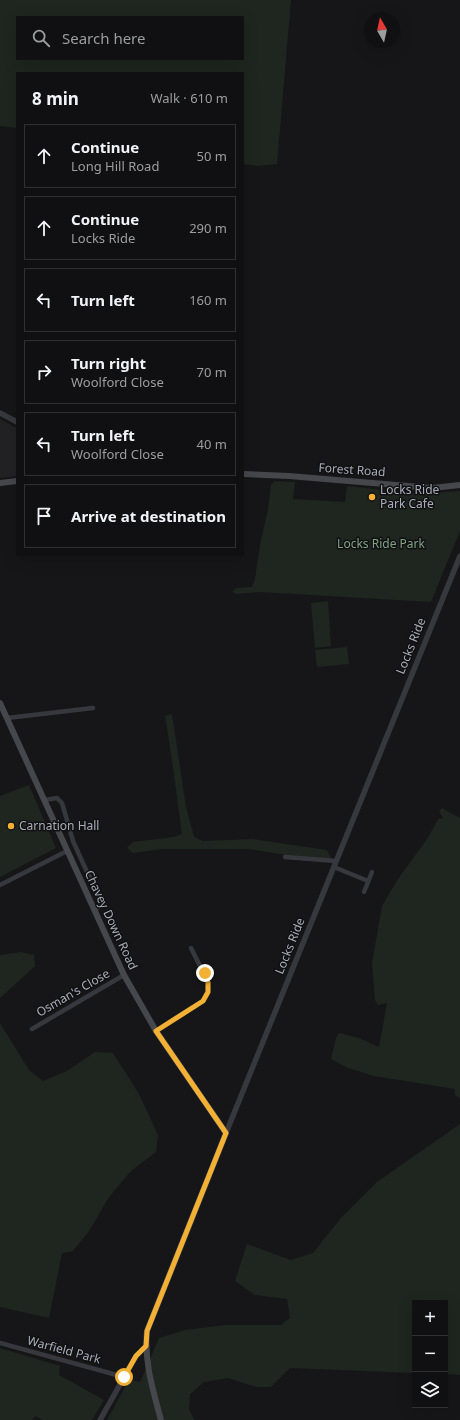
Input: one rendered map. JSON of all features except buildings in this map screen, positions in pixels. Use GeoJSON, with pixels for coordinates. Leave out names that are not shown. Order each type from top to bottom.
{"type":"FeatureCollection","features":[{"type":"Feature","properties":{"kind":"main road","name":"Forest Road"},"geometry":{"type":"LineString","coordinates":[[244,474],[289,476],[432,488],[460,485]]}},
{"type":"Feature","properties":{"kind":"main road"},"geometry":{"type":"LineString","coordinates":[[0,483],[16,481]]}},
{"type":"Feature","properties":{"kind":"main road","name":"Chavey Down Road"},"geometry":{"type":"LineString","coordinates":[[0,703],[124,975],[156,1031],[226,1133]]}},
{"type":"Feature","properties":{"kind":"main road","name":"Locks Ride"},"geometry":{"type":"LineString","coordinates":[[161,1420],[150,1377],[146,1346],[147,1331],[226,1133]]}},
{"type":"Feature","properties":{"kind":"street"},"geometry":{"type":"LineString","coordinates":[[0,414],[16,422]]}},
{"type":"Feature","properties":{"kind":"street","name":"Locks Ride"},"geometry":{"type":"LineString","coordinates":[[226,1133],[460,556]]}},
{"type":"Feature","properties":{"kind":"street"},"geometry":{"type":"LineString","coordinates":[[7,718],[93,708]]}},
{"type":"Feature","properties":{"kind":"street"},"geometry":{"type":"LineString","coordinates":[[45,800],[57,798],[62,803],[73,841],[87,872],[102,898],[101,904],[94,910]]}},
{"type":"Feature","properties":{"kind":"street"},"geometry":{"type":"LineString","coordinates":[[0,885],[67,851]]}},
{"type":"Feature","properties":{"kind":"street"},"geometry":{"type":"LineString","coordinates":[[285,857],[336,861]]}},
{"type":"Feature","properties":{"kind":"street"},"geometry":{"type":"LineString","coordinates":[[334,867],[368,881]]}},
{"type":"Feature","properties":{"kind":"street"},"geometry":{"type":"LineString","coordinates":[[364,892],[372,872]]}},
{"type":"Feature","properties":{"kind":"street"},"geometry":{"type":"LineString","coordinates":[[156,1031],[203,1001],[208,992],[208,982],[191,948]]}},
{"type":"Feature","properties":{"kind":"street","name":"Osman's Close"},"geometry":{"type":"LineString","coordinates":[[32,1029],[124,975]]}},
{"type":"Feature","properties":{"kind":"street","name":"Warfield Park"},"geometry":{"type":"LineString","coordinates":[[0,1343],[124,1377]]}},
{"type":"Feature","properties":{"kind":"street"},"geometry":{"type":"LineString","coordinates":[[100,1420],[136,1356],[146,1346]]}},
{"type":"Feature","properties":{"kind":"shaded area"},"geometry":{"type":"Polygon","coordinates":[[[0,419],[16,427],[16,476],[0,478],[0,419]]]}},
{"type":"Feature","properties":{"kind":"green space"},"geometry":{"type":"Polygon","coordinates":[[[0,0],[291,0],[277,164],[257,166],[244,164],[244,72],[16,72],[16,128],[0,126],[0,0]]]}},
{"type":"Feature","properties":{"kind":"green space","name":"Locks Ride Park"},"geometry":{"type":"Polygon","coordinates":[[[275,481],[295,482],[293,499],[345,502],[347,486],[420,494],[460,491],[460,531],[431,602],[260,592],[237,594],[232,592],[236,588],[252,587],[255,579],[271,485],[275,481]]]}},
{"type":"Feature","properties":{"kind":"green space"},"geometry":{"type":"Polygon","coordinates":[[[328,601],[331,646],[315,648],[311,603],[328,601]]]}},
{"type":"Feature","properties":{"kind":"green space"},"geometry":{"type":"Polygon","coordinates":[[[347,647],[349,664],[317,667],[315,650],[347,647]]]}},
{"type":"Feature","properties":{"kind":"green space"},"geometry":{"type":"Polygon","coordinates":[[[172,714],[186,807],[194,837],[203,841],[253,839],[327,850],[331,858],[323,861],[250,849],[162,849],[133,853],[127,848],[133,842],[174,837],[182,834],[165,716],[172,714]]]}},
{"type":"Feature","properties":{"kind":"green space"},"geometry":{"type":"Polygon","coordinates":[[[29,785],[56,848],[0,877],[0,796],[29,785]]]}},
{"type":"Feature","properties":{"kind":"green space"},"geometry":{"type":"Polygon","coordinates":[[[442,808],[460,818],[460,1098],[455,1095],[455,1089],[374,1076],[348,1068],[331,1059],[336,1038],[339,1033],[359,1038],[379,1047],[387,1003],[378,1005],[375,1000],[372,963],[382,906],[398,879],[427,839],[439,818],[443,818],[439,811],[442,808]]]}},
{"type":"Feature","properties":{"kind":"green space"},"geometry":{"type":"Polygon","coordinates":[[[21,952],[34,955],[35,966],[0,998],[0,955],[21,952]]]}},
{"type":"Feature","properties":{"kind":"green space"},"geometry":{"type":"Polygon","coordinates":[[[0,1023],[29,1070],[43,1081],[67,1071],[95,1052],[113,1053],[139,1094],[158,1135],[156,1152],[131,1171],[109,1197],[89,1231],[73,1251],[62,1253],[49,1318],[0,1307],[0,1023]]]}},
{"type":"Feature","properties":{"kind":"green space"},"geometry":{"type":"Polygon","coordinates":[[[460,1124],[460,1375],[448,1374],[448,1300],[412,1300],[412,1373],[290,1368],[271,1387],[256,1387],[228,1378],[204,1382],[190,1394],[189,1410],[195,1420],[107,1420],[129,1380],[140,1382],[159,1338],[185,1330],[225,1325],[281,1325],[290,1318],[287,1299],[255,1295],[235,1281],[247,1244],[291,1260],[313,1253],[340,1219],[377,1182],[460,1124]]]}},
{"type":"Feature","properties":{"kind":"green space"},"geometry":{"type":"Polygon","coordinates":[[[0,1348],[60,1366],[59,1375],[104,1400],[92,1420],[43,1420],[35,1416],[32,1420],[0,1420],[0,1348]]]}},
{"type":"Feature","properties":{"kind":"place","name":"Locks Ride Park Cafe"},"geometry":{"type":"Point","coordinates":[372,497]}},
{"type":"Feature","properties":{"kind":"place","name":"Carnation Hall"},"geometry":{"type":"Point","coordinates":[11,826]}},
{"type":"Feature","properties":{"kind":"route"},"geometry":{"type":"LineString","coordinates":[[124,1377],[136,1356],[146,1346],[147,1331],[226,1133],[156,1031],[203,1001],[208,992],[208,982],[205,973]]}}]}
